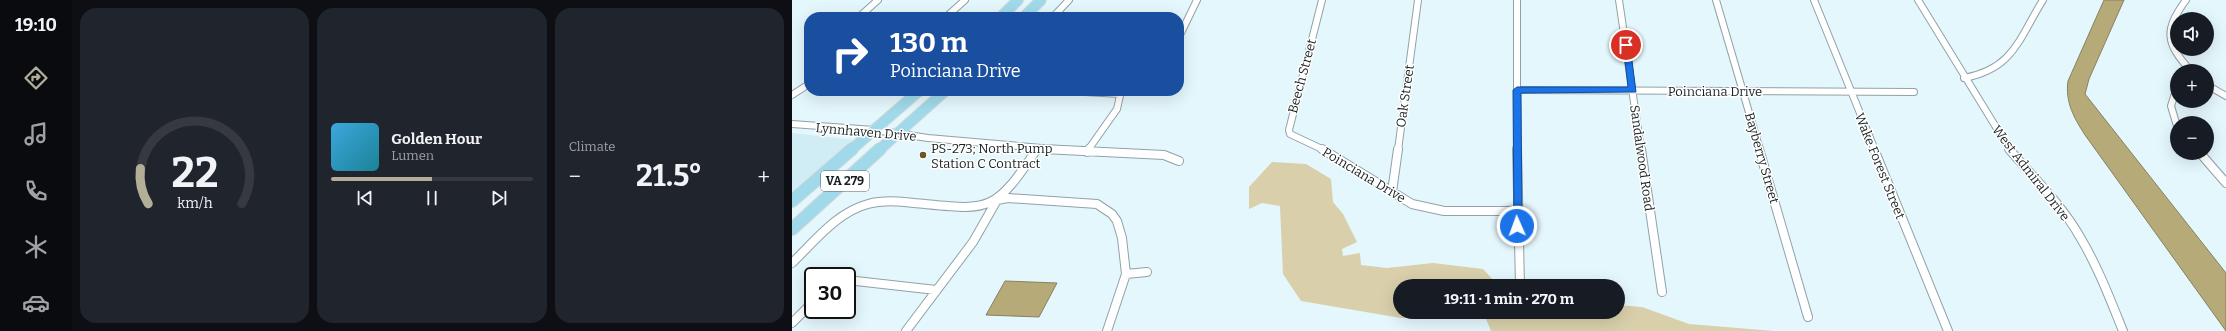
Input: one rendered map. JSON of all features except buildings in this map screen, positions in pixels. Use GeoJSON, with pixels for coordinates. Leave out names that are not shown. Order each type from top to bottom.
{"type":"FeatureCollection","features":[{"type":"Feature","properties":{"kind":"main road"},"geometry":{"type":"LineString","coordinates":[[1006,12],[1018,0]]}},
{"type":"Feature","properties":{"kind":"main road"},"geometry":{"type":"LineString","coordinates":[[1029,12],[1041,0]]}},
{"type":"Feature","properties":{"kind":"main road","name":"VA 279"},"geometry":{"type":"LineString","coordinates":[[792,202],[913,96]]}},
{"type":"Feature","properties":{"kind":"main road","name":"VA 279"},"geometry":{"type":"LineString","coordinates":[[792,229],[939,96]]}},
{"type":"Feature","properties":{"kind":"street"},"geometry":{"type":"LineString","coordinates":[[865,12],[878,0]]}},
{"type":"Feature","properties":{"kind":"street"},"geometry":{"type":"LineString","coordinates":[[952,12],[965,0]]}},
{"type":"Feature","properties":{"kind":"street"},"geometry":{"type":"LineString","coordinates":[[1058,12],[1069,0]]}},
{"type":"Feature","properties":{"kind":"street"},"geometry":{"type":"LineString","coordinates":[[1184,26],[1197,0]]}},
{"type":"Feature","properties":{"kind":"street","name":"Beech Street"},"geometry":{"type":"LineString","coordinates":[[1307,143],[1293,137],[1289,130],[1322,0]]}},
{"type":"Feature","properties":{"kind":"street","name":"Oak Street"},"geometry":{"type":"LineString","coordinates":[[1392,192],[1418,0]]}},
{"type":"Feature","properties":{"kind":"street"},"geometry":{"type":"LineString","coordinates":[[1517,0],[1517,211],[1520,279]]}},
{"type":"Feature","properties":{"kind":"street","name":"Sandalwood Road"},"geometry":{"type":"LineString","coordinates":[[1619,0],[1662,292]]}},
{"type":"Feature","properties":{"kind":"street","name":"Bayberry Street"},"geometry":{"type":"LineString","coordinates":[[1716,0],[1808,317]]}},
{"type":"Feature","properties":{"kind":"street","name":"Wake Forest Street"},"geometry":{"type":"LineString","coordinates":[[1814,0],[1948,331]]}},
{"type":"Feature","properties":{"kind":"street","name":"West Admiral Drive"},"geometry":{"type":"LineString","coordinates":[[1918,0],[1964,78],[2009,149],[2065,215],[2080,236],[2101,276],[2123,331]]}},
{"type":"Feature","properties":{"kind":"street"},"geometry":{"type":"LineString","coordinates":[[1964,78],[1991,73],[2009,57],[2043,0]]}},
{"type":"Feature","properties":{"kind":"street"},"geometry":{"type":"LineString","coordinates":[[2184,64],[2176,50],[2170,32],[2173,17],[2186,0]]}},
{"type":"Feature","properties":{"kind":"street"},"geometry":{"type":"LineString","coordinates":[[792,95],[804,87]]}},
{"type":"Feature","properties":{"kind":"street"},"geometry":{"type":"LineString","coordinates":[[2214,89],[2226,96]]}},
{"type":"Feature","properties":{"kind":"street","name":"Poinciana Drive"},"geometry":{"type":"LineString","coordinates":[[1517,90],[1914,92]]}},
{"type":"Feature","properties":{"kind":"street"},"geometry":{"type":"LineString","coordinates":[[1087,152],[1117,109],[1119,96]]}},
{"type":"Feature","properties":{"kind":"street","name":"Lynnhaven Drive"},"geometry":{"type":"LineString","coordinates":[[792,124],[874,130],[1037,149],[1164,155],[1179,161]]}},
{"type":"Feature","properties":{"kind":"street","name":"Poinciana Drive"},"geometry":{"type":"LineString","coordinates":[[1307,143],[1322,149],[1412,204],[1436,210],[1517,211]]}},
{"type":"Feature","properties":{"kind":"street"},"geometry":{"type":"LineString","coordinates":[[906,331],[973,242],[997,200],[1016,179],[1037,149]]}},
{"type":"Feature","properties":{"kind":"street"},"geometry":{"type":"LineString","coordinates":[[2206,160],[2226,183]]}},
{"type":"Feature","properties":{"kind":"street"},"geometry":{"type":"LineString","coordinates":[[792,263],[835,223],[855,210],[868,204],[888,201],[962,207],[997,200],[1022,198],[1105,207],[1111,211],[1118,221],[1126,266],[1126,274],[1107,331]]}},
{"type":"Feature","properties":{"kind":"street"},"geometry":{"type":"LineString","coordinates":[[1126,274],[1147,272]]}},
{"type":"Feature","properties":{"kind":"street"},"geometry":{"type":"LineString","coordinates":[[856,281],[936,290]]}},
{"type":"Feature","properties":{"kind":"street"},"geometry":{"type":"LineString","coordinates":[[792,323],[804,311]]}},
{"type":"Feature","properties":{"kind":"shaded area"},"geometry":{"type":"Polygon","coordinates":[[[2104,0],[2124,0],[2089,79],[2085,94],[2226,273],[2226,331],[2085,135],[2071,110],[2067,89],[2068,81],[2104,0]]]}},
{"type":"Feature","properties":{"kind":"shaded area"},"geometry":{"type":"Polygon","coordinates":[[[792,133],[855,140],[792,191],[792,133]]]}},
{"type":"Feature","properties":{"kind":"shaded area"},"geometry":{"type":"Polygon","coordinates":[[[1272,162],[1306,164],[1331,179],[1333,202],[1343,214],[1357,242],[1342,249],[1343,256],[1360,253],[1361,265],[1387,268],[1433,263],[1483,269],[1492,279],[1393,279],[1393,317],[1301,301],[1283,274],[1280,206],[1262,203],[1249,209],[1249,187],[1272,162]]]}},
{"type":"Feature","properties":{"kind":"shaded area"},"geometry":{"type":"Polygon","coordinates":[[[1005,281],[1057,283],[1039,317],[986,315],[1005,281]]]}},
{"type":"Feature","properties":{"kind":"shaded area"},"geometry":{"type":"Polygon","coordinates":[[[1625,306],[1642,307],[1689,324],[1774,331],[1491,331],[1486,319],[1625,319],[1625,306]]]}},
{"type":"Feature","properties":{"kind":"place","name":"PS-273; North Pump Station C Contract"},"geometry":{"type":"Point","coordinates":[923,155]}},
{"type":"Feature","properties":{"kind":"route"},"geometry":{"type":"LineString","coordinates":[[1517,226],[1517,90],[1633,90],[1626,45]]}}]}
